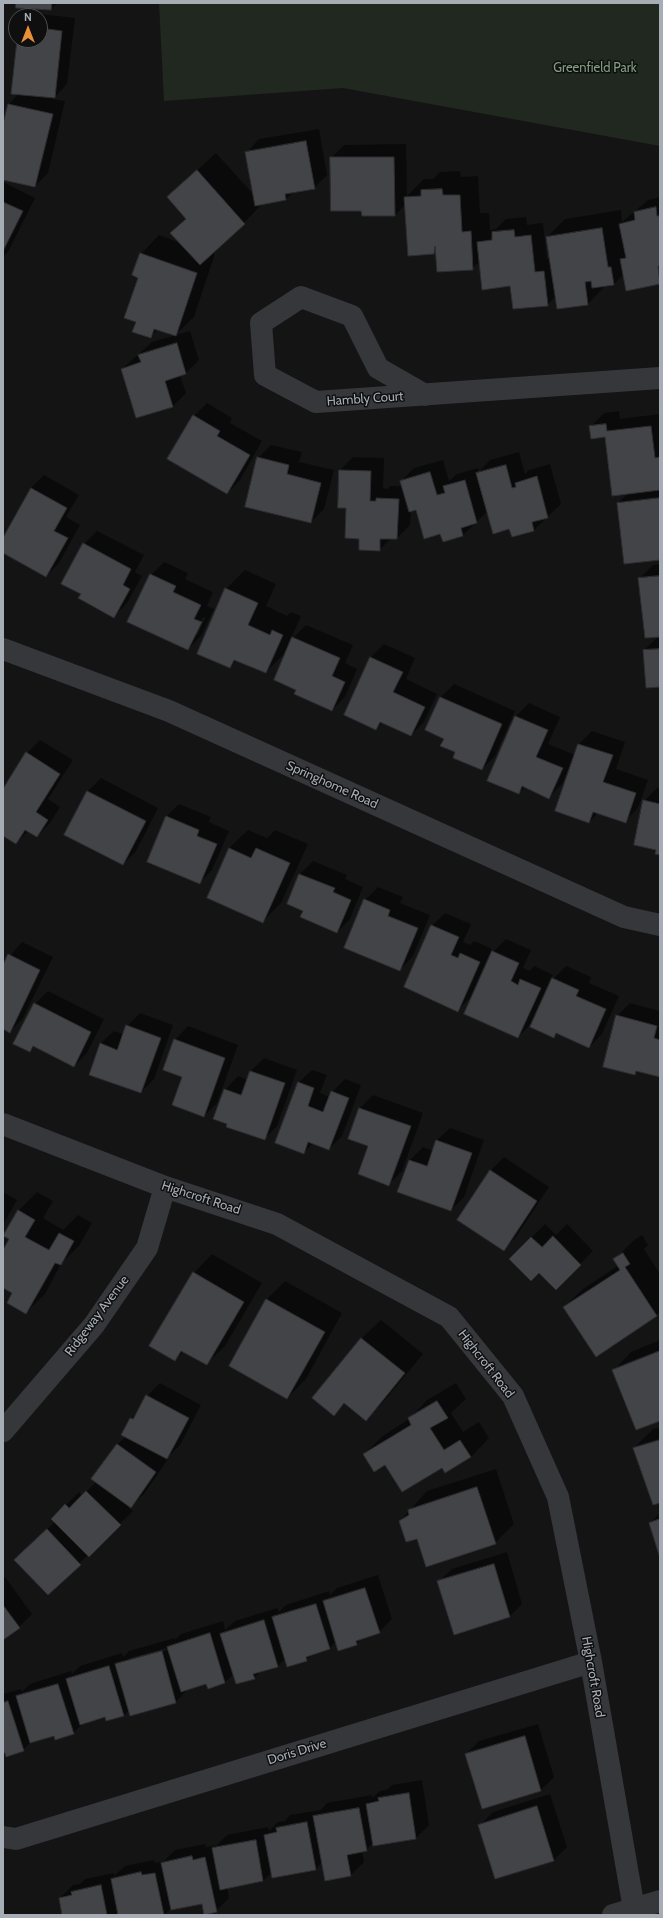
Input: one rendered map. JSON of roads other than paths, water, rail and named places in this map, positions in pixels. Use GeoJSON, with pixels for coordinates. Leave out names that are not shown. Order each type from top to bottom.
{"type":"FeatureCollection","features":[{"type":"Feature","properties":{"kind":"street","name":"Hambly Court"},"geometry":{"type":"LineString","coordinates":[[425,395],[378,368],[352,316],[301,297],[261,323],[265,375],[316,402],[425,395],[660,378]]}},
{"type":"Feature","properties":{"kind":"street","name":"Springhome Road"},"geometry":{"type":"LineString","coordinates":[[5,654],[169,711],[624,917],[660,925]]}},
{"type":"Feature","properties":{"kind":"street","name":"Highcroft Road"},"geometry":{"type":"LineString","coordinates":[[3,1124],[165,1187],[277,1224],[449,1317],[513,1396],[558,1497],[590,1662],[634,1909]]}},
{"type":"Feature","properties":{"kind":"street","name":"Ridgeway Avenue"},"geometry":{"type":"LineString","coordinates":[[3,1431],[94,1325],[147,1248],[165,1187]]}},
{"type":"Feature","properties":{"kind":"street","name":"Doris Drive"},"geometry":{"type":"LineString","coordinates":[[3,1838],[16,1839],[590,1662]]}},
{"type":"Feature","properties":{"kind":"street"},"geometry":{"type":"LineString","coordinates":[[613,1915],[660,1901]]}},
{"type":"Feature","properties":{"kind":"park label","name":"Greenfield Park"},"geometry":{"type":"Point","coordinates":[595,68]}}]}
